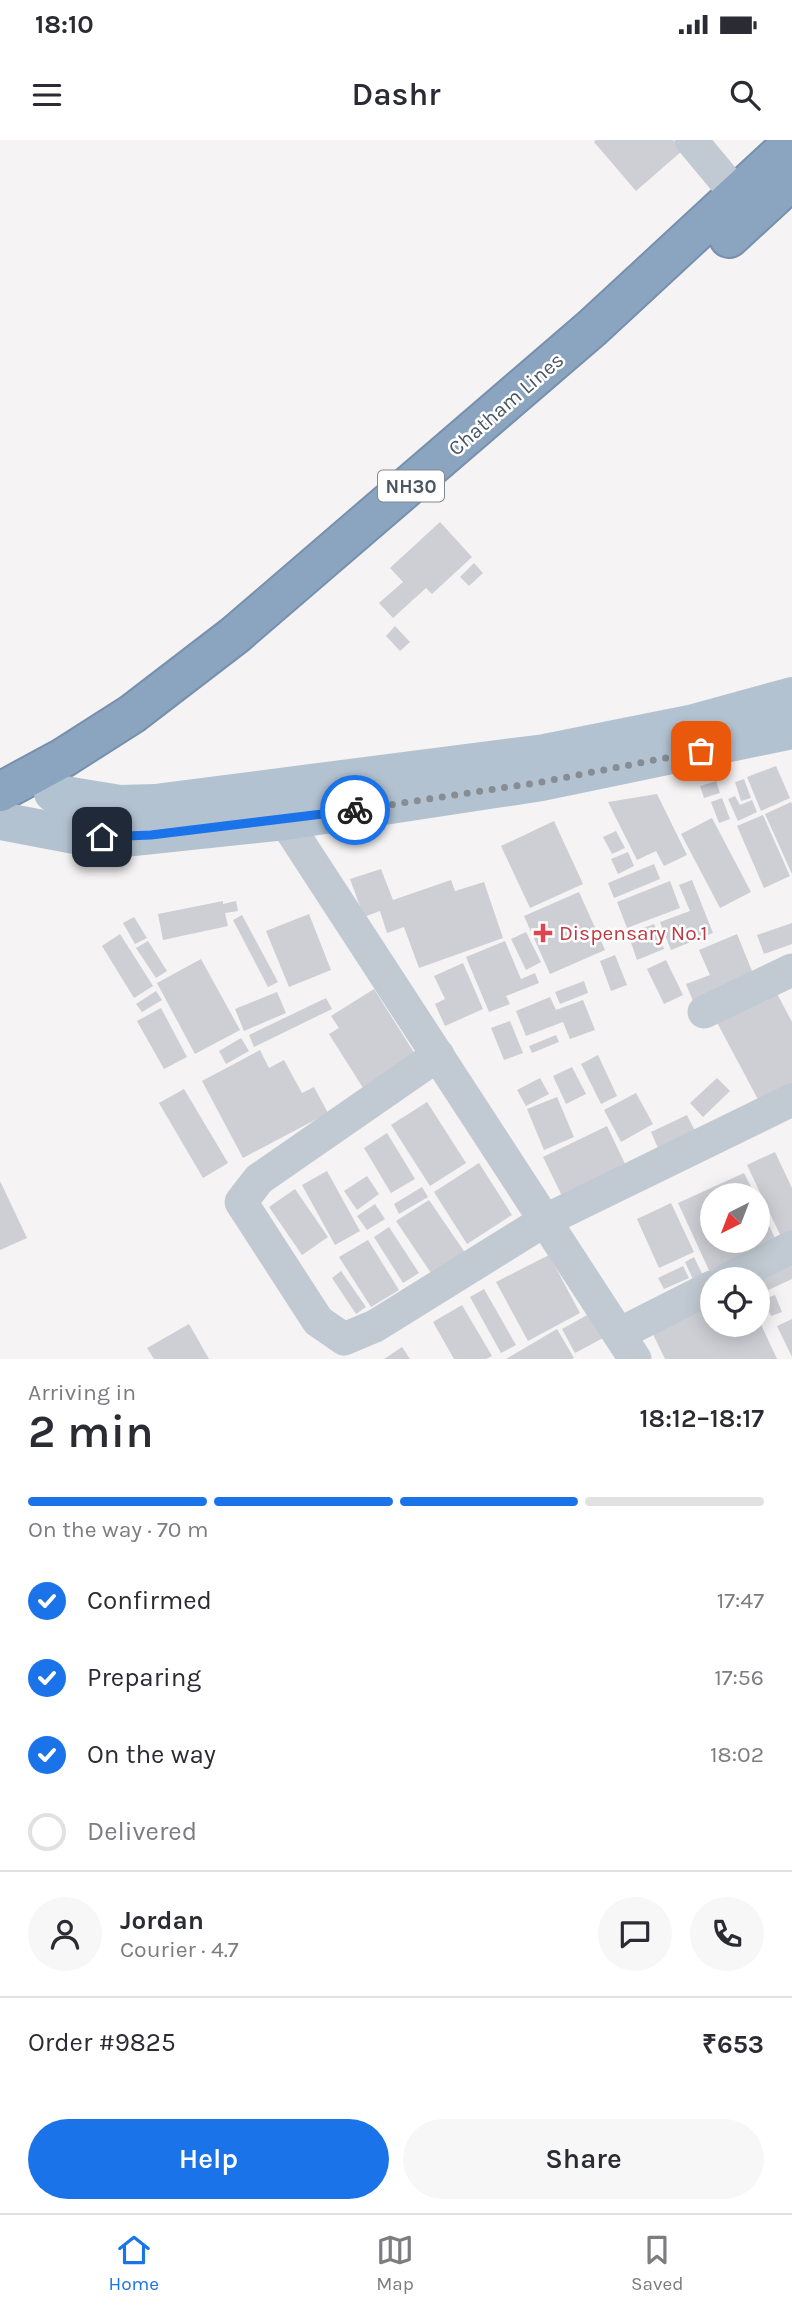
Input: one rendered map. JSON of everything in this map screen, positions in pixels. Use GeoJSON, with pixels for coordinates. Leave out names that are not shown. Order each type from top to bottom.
{"type":"FeatureCollection","features":[{"type":"Feature","properties":{"kind":"highway","name":"Chatham Lines"},"geometry":{"type":"LineString","coordinates":[[0,792],[63,758],[132,714],[234,635],[553,363],[736,194],[792,153]]}},
{"type":"Feature","properties":{"kind":"highway","name":"Chatham Lines"},"geometry":{"type":"LineString","coordinates":[[0,820],[53,793],[118,754],[220,680],[582,370],[792,153]]}},
{"type":"Feature","properties":{"kind":"main road"},"geometry":{"type":"LineString","coordinates":[[53,793],[120,804],[155,803],[545,753],[690,724],[792,696]]}},
{"type":"Feature","properties":{"kind":"main road"},"geometry":{"type":"LineString","coordinates":[[0,820],[80,836],[124,838],[285,821],[542,782],[792,730]]}},
{"type":"Feature","properties":{"kind":"street"},"geometry":{"type":"LineString","coordinates":[[691,140],[736,194]]}},
{"type":"Feature","properties":{"kind":"street"},"geometry":{"type":"LineString","coordinates":[[285,821],[627,1346],[700,1295]]}},
{"type":"Feature","properties":{"kind":"street"},"geometry":{"type":"LineString","coordinates":[[704,1012],[792,971]]}},
{"type":"Feature","properties":{"kind":"street"},"geometry":{"type":"LineString","coordinates":[[438,1055],[259,1179],[241,1202],[318,1321],[344,1339],[375,1326],[544,1221],[792,1100]]}},
{"type":"Feature","properties":{"kind":"street"},"geometry":{"type":"LineString","coordinates":[[752,1267],[792,1247]]}},
{"type":"Feature","properties":{"kind":"building"},"geometry":{"type":"Polygon","coordinates":[[[673,140],[682,151],[636,191],[594,142],[673,140]]]}},
{"type":"Feature","properties":{"kind":"building"},"geometry":{"type":"Polygon","coordinates":[[[440,522],[472,557],[432,594],[426,588],[393,618],[379,603],[403,582],[390,568],[440,522]]]}},
{"type":"Feature","properties":{"kind":"building"},"geometry":{"type":"Polygon","coordinates":[[[474,563],[483,573],[469,586],[460,577],[474,563]]]}},
{"type":"Feature","properties":{"kind":"building"},"geometry":{"type":"Polygon","coordinates":[[[395,626],[410,642],[400,651],[386,636],[395,626]]]}},
{"type":"Feature","properties":{"kind":"building"},"geometry":{"type":"Polygon","coordinates":[[[776,766],[790,798],[761,811],[747,777],[776,766]]]}},
{"type":"Feature","properties":{"kind":"building"},"geometry":{"type":"Polygon","coordinates":[[[744,779],[751,798],[741,801],[735,782],[744,779]]]}},
{"type":"Feature","properties":{"kind":"building"},"geometry":{"type":"Polygon","coordinates":[[[716,781],[720,793],[704,798],[700,786],[716,781]]]}},
{"type":"Feature","properties":{"kind":"building"},"geometry":{"type":"Polygon","coordinates":[[[657,794],[687,855],[664,866],[656,851],[637,860],[608,802],[657,794]]]}},
{"type":"Feature","properties":{"kind":"building"},"geometry":{"type":"Polygon","coordinates":[[[735,796],[740,805],[752,800],[757,812],[738,821],[728,799],[735,796]]]}},
{"type":"Feature","properties":{"kind":"building"},"geometry":{"type":"Polygon","coordinates":[[[722,798],[730,819],[719,823],[711,802],[722,798]]]}},
{"type":"Feature","properties":{"kind":"building"},"geometry":{"type":"Polygon","coordinates":[[[791,802],[792,804],[792,874],[765,814],[791,802]]]}},
{"type":"Feature","properties":{"kind":"building"},"geometry":{"type":"Polygon","coordinates":[[[763,815],[790,876],[764,888],[737,826],[763,815]]]}},
{"type":"Feature","properties":{"kind":"building"},"geometry":{"type":"Polygon","coordinates":[[[712,818],[751,892],[720,908],[681,834],[712,818]]]}},
{"type":"Feature","properties":{"kind":"building"},"geometry":{"type":"Polygon","coordinates":[[[554,821],[583,884],[530,908],[501,846],[554,821]]]}},
{"type":"Feature","properties":{"kind":"building"},"geometry":{"type":"Polygon","coordinates":[[[616,831],[625,848],[612,854],[603,837],[616,831]]]}},
{"type":"Feature","properties":{"kind":"building"},"geometry":{"type":"Polygon","coordinates":[[[628,852],[634,866],[618,874],[611,859],[628,852]]]}},
{"type":"Feature","properties":{"kind":"building"},"geometry":{"type":"Polygon","coordinates":[[[654,864],[660,879],[614,898],[608,883],[654,864]]]}},
{"type":"Feature","properties":{"kind":"building"},"geometry":{"type":"Polygon","coordinates":[[[381,869],[393,900],[451,880],[455,891],[484,882],[503,938],[419,968],[404,927],[387,933],[380,911],[364,917],[350,879],[381,869]]]}},
{"type":"Feature","properties":{"kind":"building"},"geometry":{"type":"Polygon","coordinates":[[[692,880],[713,933],[671,950],[660,922],[690,911],[679,885],[692,880]]]}},
{"type":"Feature","properties":{"kind":"building"},"geometry":{"type":"Polygon","coordinates":[[[670,881],[680,908],[627,928],[617,902],[670,881]]]}},
{"type":"Feature","properties":{"kind":"building"},"geometry":{"type":"Polygon","coordinates":[[[579,892],[605,950],[550,974],[524,916],[579,892]]]}},
{"type":"Feature","properties":{"kind":"building"},"geometry":{"type":"Polygon","coordinates":[[[223,901],[223,904],[236,901],[238,911],[225,913],[228,926],[163,940],[158,914],[223,901]]]}},
{"type":"Feature","properties":{"kind":"building"},"geometry":{"type":"Polygon","coordinates":[[[309,914],[331,970],[289,987],[266,931],[309,914]]]}},
{"type":"Feature","properties":{"kind":"building"},"geometry":{"type":"Polygon","coordinates":[[[242,915],[278,982],[268,987],[233,920],[242,915]]]}},
{"type":"Feature","properties":{"kind":"building"},"geometry":{"type":"Polygon","coordinates":[[[134,917],[147,938],[135,944],[123,923],[134,917]]]}},
{"type":"Feature","properties":{"kind":"building"},"geometry":{"type":"Polygon","coordinates":[[[792,923],[792,944],[764,954],[757,935],[792,923]]]}},
{"type":"Feature","properties":{"kind":"building"},"geometry":{"type":"Polygon","coordinates":[[[654,924],[664,949],[637,960],[628,934],[654,924]]]}},
{"type":"Feature","properties":{"kind":"building"},"geometry":{"type":"Polygon","coordinates":[[[526,932],[541,962],[526,970],[511,939],[526,932]]]}},
{"type":"Feature","properties":{"kind":"building"},"geometry":{"type":"Polygon","coordinates":[[[120,934],[153,986],[134,998],[102,946],[120,934]]]}},
{"type":"Feature","properties":{"kind":"building"},"geometry":{"type":"Polygon","coordinates":[[[737,934],[756,981],[695,1006],[686,984],[710,975],[699,950],[737,934]]]}},
{"type":"Feature","properties":{"kind":"building"},"geometry":{"type":"Polygon","coordinates":[[[148,941],[167,971],[156,978],[136,948],[148,941]]]}},
{"type":"Feature","properties":{"kind":"building"},"geometry":{"type":"Polygon","coordinates":[[[505,941],[521,979],[535,973],[539,983],[506,996],[510,1004],[489,1012],[466,957],[505,941]]]}},
{"type":"Feature","properties":{"kind":"building"},"geometry":{"type":"Polygon","coordinates":[[[615,955],[627,985],[611,991],[600,961],[615,955]]]}},
{"type":"Feature","properties":{"kind":"building"},"geometry":{"type":"Polygon","coordinates":[[[201,959],[240,1030],[195,1054],[157,983],[201,959]]]}},
{"type":"Feature","properties":{"kind":"building"},"geometry":{"type":"Polygon","coordinates":[[[666,960],[683,995],[664,1004],[647,969],[666,960]]]}},
{"type":"Feature","properties":{"kind":"building"},"geometry":{"type":"Polygon","coordinates":[[[463,963],[483,1009],[445,1026],[435,1004],[445,999],[434,976],[463,963]]]}},
{"type":"Feature","properties":{"kind":"building"},"geometry":{"type":"Polygon","coordinates":[[[584,981],[588,993],[560,1004],[555,992],[584,981]]]}},
{"type":"Feature","properties":{"kind":"building"},"geometry":{"type":"Polygon","coordinates":[[[772,984],[792,1022],[792,1091],[762,1107],[713,1015],[772,984]]]}},
{"type":"Feature","properties":{"kind":"building"},"geometry":{"type":"Polygon","coordinates":[[[374,989],[415,1054],[363,1088],[329,1034],[339,1028],[331,1016],[374,989]]]}},
{"type":"Feature","properties":{"kind":"building"},"geometry":{"type":"Polygon","coordinates":[[[156,991],[162,1000],[142,1012],[136,1004],[156,991]]]}},
{"type":"Feature","properties":{"kind":"building"},"geometry":{"type":"Polygon","coordinates":[[[277,992],[286,1013],[244,1031],[235,1009],[277,992]]]}},
{"type":"Feature","properties":{"kind":"building"},"geometry":{"type":"Polygon","coordinates":[[[550,997],[556,1010],[583,1000],[595,1030],[570,1039],[563,1022],[526,1036],[516,1011],[550,997]]]}},
{"type":"Feature","properties":{"kind":"building"},"geometry":{"type":"Polygon","coordinates":[[[326,998],[332,1009],[254,1047],[249,1035],[326,998]]]}},
{"type":"Feature","properties":{"kind":"building"},"geometry":{"type":"Polygon","coordinates":[[[161,1008],[187,1057],[164,1069],[137,1021],[161,1008]]]}},
{"type":"Feature","properties":{"kind":"building"},"geometry":{"type":"Polygon","coordinates":[[[510,1021],[523,1053],[504,1060],[491,1028],[510,1021]]]}},
{"type":"Feature","properties":{"kind":"building"},"geometry":{"type":"Polygon","coordinates":[[[556,1035],[559,1042],[532,1053],[529,1046],[556,1035]]]}},
{"type":"Feature","properties":{"kind":"building"},"geometry":{"type":"Polygon","coordinates":[[[241,1038],[249,1051],[226,1064],[219,1051],[241,1038]]]}},
{"type":"Feature","properties":{"kind":"building"},"geometry":{"type":"Polygon","coordinates":[[[260,1050],[269,1068],[284,1060],[302,1093],[314,1087],[328,1113],[243,1158],[202,1081],[260,1050]]]}},
{"type":"Feature","properties":{"kind":"building"},"geometry":{"type":"Polygon","coordinates":[[[598,1055],[617,1096],[601,1104],[581,1064],[598,1055]]]}},
{"type":"Feature","properties":{"kind":"building"},"geometry":{"type":"Polygon","coordinates":[[[572,1067],[586,1094],[566,1104],[553,1076],[572,1067]]]}},
{"type":"Feature","properties":{"kind":"building"},"geometry":{"type":"Polygon","coordinates":[[[540,1078],[549,1094],[526,1106],[517,1090],[540,1078]]]}},
{"type":"Feature","properties":{"kind":"building"},"geometry":{"type":"Polygon","coordinates":[[[717,1078],[730,1091],[703,1117],[690,1103],[717,1078]]]}},
{"type":"Feature","properties":{"kind":"building"},"geometry":{"type":"Polygon","coordinates":[[[184,1089],[228,1163],[203,1178],[159,1103],[184,1089]]]}},
{"type":"Feature","properties":{"kind":"building"},"geometry":{"type":"Polygon","coordinates":[[[636,1093],[653,1124],[621,1142],[604,1110],[636,1093]]]}},
{"type":"Feature","properties":{"kind":"building"},"geometry":{"type":"Polygon","coordinates":[[[557,1097],[574,1137],[544,1150],[527,1109],[557,1097]]]}},
{"type":"Feature","properties":{"kind":"building"},"geometry":{"type":"Polygon","coordinates":[[[427,1102],[466,1163],[430,1186],[391,1125],[427,1102]]]}},
{"type":"Feature","properties":{"kind":"building"},"geometry":{"type":"Polygon","coordinates":[[[687,1115],[696,1133],[659,1150],[651,1132],[687,1115]]]}},
{"type":"Feature","properties":{"kind":"building"},"geometry":{"type":"Polygon","coordinates":[[[607,1126],[627,1168],[563,1198],[543,1157],[607,1126]]]}},
{"type":"Feature","properties":{"kind":"building"},"geometry":{"type":"Polygon","coordinates":[[[387,1133],[415,1179],[391,1193],[364,1148],[387,1133]]]}},
{"type":"Feature","properties":{"kind":"building"},"geometry":{"type":"Polygon","coordinates":[[[775,1152],[792,1188],[792,1237],[783,1241],[770,1214],[770,1183],[756,1183],[747,1165],[775,1152]]]}},
{"type":"Feature","properties":{"kind":"building"},"geometry":{"type":"Polygon","coordinates":[[[479,1163],[512,1215],[467,1244],[434,1192],[479,1163]]]}},
{"type":"Feature","properties":{"kind":"building"},"geometry":{"type":"Polygon","coordinates":[[[327,1171],[360,1231],[335,1245],[302,1185],[327,1171]]]}},
{"type":"Feature","properties":{"kind":"building"},"geometry":{"type":"Polygon","coordinates":[[[744,1173],[749,1183],[722,1183],[744,1173]]]}},
{"type":"Feature","properties":{"kind":"building"},"geometry":{"type":"Polygon","coordinates":[[[367,1176],[379,1194],[357,1210],[344,1191],[367,1176]]]}},
{"type":"Feature","properties":{"kind":"building"},"geometry":{"type":"Polygon","coordinates":[[[0,1181],[27,1238],[0,1250],[0,1181]]]}},
{"type":"Feature","properties":{"kind":"building"},"geometry":{"type":"Polygon","coordinates":[[[422,1187],[428,1197],[399,1214],[394,1204],[422,1187]]]}},
{"type":"Feature","properties":{"kind":"building"},"geometry":{"type":"Polygon","coordinates":[[[295,1189],[328,1237],[302,1255],[269,1207],[295,1189]]]}},
{"type":"Feature","properties":{"kind":"building"},"geometry":{"type":"Polygon","coordinates":[[[700,1193],[700,1251],[678,1203],[700,1193]]]}},
{"type":"Feature","properties":{"kind":"building"},"geometry":{"type":"Polygon","coordinates":[[[429,1200],[468,1257],[435,1279],[396,1221],[429,1200]]]}},
{"type":"Feature","properties":{"kind":"building"},"geometry":{"type":"Polygon","coordinates":[[[671,1203],[694,1252],[659,1268],[637,1219],[671,1203]]]}},
{"type":"Feature","properties":{"kind":"building"},"geometry":{"type":"Polygon","coordinates":[[[375,1204],[385,1219],[367,1230],[357,1216],[375,1204]]]}},
{"type":"Feature","properties":{"kind":"building"},"geometry":{"type":"Polygon","coordinates":[[[389,1227],[419,1273],[403,1283],[374,1237],[389,1227]]]}},
{"type":"Feature","properties":{"kind":"building"},"geometry":{"type":"Polygon","coordinates":[[[770,1228],[780,1249],[740,1267],[707,1267],[701,1253],[770,1253],[770,1228]]]}},
{"type":"Feature","properties":{"kind":"building"},"geometry":{"type":"Polygon","coordinates":[[[368,1240],[399,1290],[371,1307],[339,1257],[368,1240]]]}},
{"type":"Feature","properties":{"kind":"building"},"geometry":{"type":"Polygon","coordinates":[[[549,1255],[580,1313],[528,1341],[496,1282],[549,1255]]]}},
{"type":"Feature","properties":{"kind":"building"},"geometry":{"type":"Polygon","coordinates":[[[792,1256],[792,1279],[770,1289],[770,1271],[792,1256]]]}},
{"type":"Feature","properties":{"kind":"building"},"geometry":{"type":"Polygon","coordinates":[[[694,1257],[700,1269],[700,1287],[697,1288],[685,1262],[694,1257]]]}},
{"type":"Feature","properties":{"kind":"building"},"geometry":{"type":"Polygon","coordinates":[[[683,1266],[689,1278],[664,1289],[658,1278],[683,1266]]]}},
{"type":"Feature","properties":{"kind":"building"},"geometry":{"type":"Polygon","coordinates":[[[341,1271],[366,1307],[356,1314],[332,1278],[341,1271]]]}},
{"type":"Feature","properties":{"kind":"building"},"geometry":{"type":"Polygon","coordinates":[[[484,1289],[516,1345],[501,1353],[470,1297],[484,1289]]]}},
{"type":"Feature","properties":{"kind":"building"},"geometry":{"type":"Polygon","coordinates":[[[775,1295],[782,1312],[771,1316],[770,1297],[775,1295]]]}},
{"type":"Feature","properties":{"kind":"building"},"geometry":{"type":"Polygon","coordinates":[[[700,1302],[700,1337],[767,1337],[777,1359],[665,1359],[649,1326],[700,1302]]]}},
{"type":"Feature","properties":{"kind":"building"},"geometry":{"type":"Polygon","coordinates":[[[462,1305],[492,1356],[486,1359],[454,1359],[433,1322],[462,1305]]]}},
{"type":"Feature","properties":{"kind":"building"},"geometry":{"type":"Polygon","coordinates":[[[589,1314],[603,1338],[575,1353],[562,1329],[589,1314]]]}},
{"type":"Feature","properties":{"kind":"building"},"geometry":{"type":"Polygon","coordinates":[[[792,1319],[792,1357],[777,1326],[792,1319]]]}},
{"type":"Feature","properties":{"kind":"building"},"geometry":{"type":"Polygon","coordinates":[[[189,1324],[209,1359],[154,1359],[147,1348],[189,1324]]]}},
{"type":"Feature","properties":{"kind":"building"},"geometry":{"type":"Polygon","coordinates":[[[557,1329],[574,1358],[506,1359],[557,1329]]]}},
{"type":"Feature","properties":{"kind":"building"},"geometry":{"type":"Polygon","coordinates":[[[402,1347],[410,1359],[384,1359],[402,1347]]]}},
{"type":"Feature","properties":{"kind":"way so far"},"geometry":{"type":"LineString","coordinates":[[355,810],[542,782],[701,751]]}},
{"type":"Feature","properties":{"kind":"place","name":"Dispensary No.1"},"geometry":{"type":"Point","coordinates":[543,933]}},
{"type":"Feature","properties":{"kind":"route"},"geometry":{"type":"LineString","coordinates":[[102,837],[124,838],[285,821],[355,810]]}}]}
